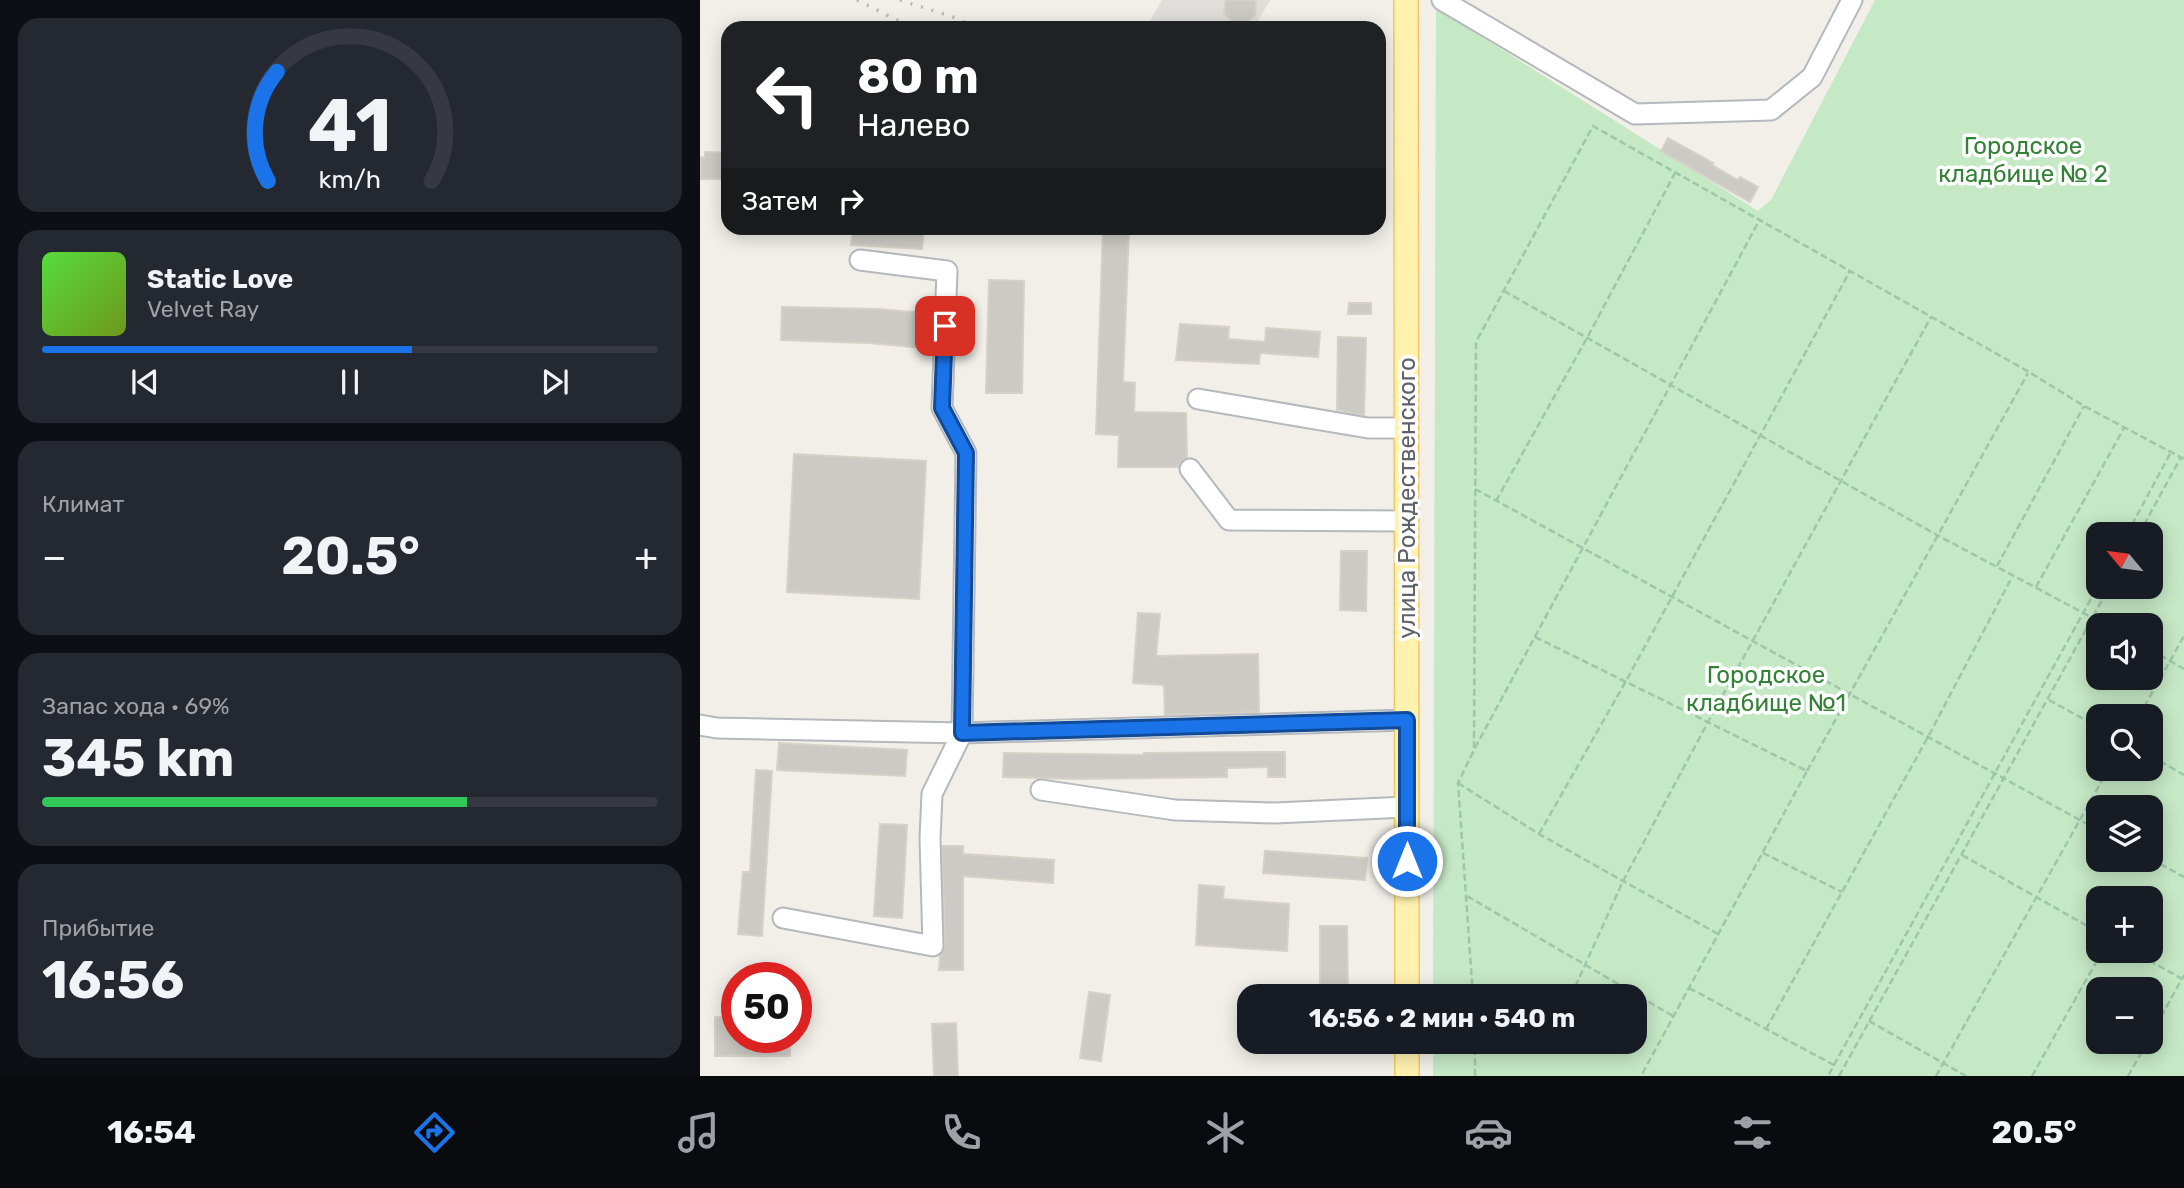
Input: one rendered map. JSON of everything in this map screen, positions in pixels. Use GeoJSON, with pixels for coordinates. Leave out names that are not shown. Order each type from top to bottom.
{"type":"FeatureCollection","features":[{"type":"Feature","properties":{"kind":"main road","name":"улица Рождественского"},"geometry":{"type":"LineString","coordinates":[[1406,0],[1407,984]]}},
{"type":"Feature","properties":{"kind":"main road"},"geometry":{"type":"LineString","coordinates":[[1406,1076],[1407,1054]]}},
{"type":"Feature","properties":{"kind":"street"},"geometry":{"type":"LineString","coordinates":[[1442,0],[1635,114],[1771,110],[1812,77],[1852,0]]}},
{"type":"Feature","properties":{"kind":"street"},"geometry":{"type":"LineString","coordinates":[[783,918],[933,946],[930,838],[932,794],[962,733],[966,453],[942,408],[947,271],[860,260]]}},
{"type":"Feature","properties":{"kind":"street"},"geometry":{"type":"LineString","coordinates":[[1198,398],[1368,428],[1407,428]]}},
{"type":"Feature","properties":{"kind":"street"},"geometry":{"type":"LineString","coordinates":[[1189,469],[1229,520],[1407,521]]}},
{"type":"Feature","properties":{"kind":"street"},"geometry":{"type":"LineString","coordinates":[[700,725],[717,728],[962,733],[1407,720]]}},
{"type":"Feature","properties":{"kind":"street"},"geometry":{"type":"LineString","coordinates":[[1041,790],[1175,810],[1275,813],[1407,807]]}},
{"type":"Feature","properties":{"kind":"path"},"geometry":{"type":"LineString","coordinates":[[1474,750],[1476,342],[1592,126],[2029,372],[2084,406],[2182,458],[2146,522]]}},
{"type":"Feature","properties":{"kind":"path"},"geometry":{"type":"LineString","coordinates":[[1496,501],[1675,173]]}},
{"type":"Feature","properties":{"kind":"path"},"geometry":{"type":"LineString","coordinates":[[1473,984],[1458,783],[1759,221]]}},
{"type":"Feature","properties":{"kind":"path"},"geometry":{"type":"LineString","coordinates":[[1539,834],[1626,681],[1850,271]]}},
{"type":"Feature","properties":{"kind":"path"},"geometry":{"type":"LineString","coordinates":[[1504,291],[1937,535],[2084,612]]}},
{"type":"Feature","properties":{"kind":"path"},"geometry":{"type":"LineString","coordinates":[[1577,984],[1623,881],[1931,317]]}},
{"type":"Feature","properties":{"kind":"path"},"geometry":{"type":"LineString","coordinates":[[1641,1076],[2029,372]]}},
{"type":"Feature","properties":{"kind":"path"},"geometry":{"type":"LineString","coordinates":[[1997,567],[2084,406]]}},
{"type":"Feature","properties":{"kind":"path"},"geometry":{"type":"LineString","coordinates":[[2036,587],[2125,428]]}},
{"type":"Feature","properties":{"kind":"path"},"geometry":{"type":"LineString","coordinates":[[2133,522],[2171,452]]}},
{"type":"Feature","properties":{"kind":"path"},"geometry":{"type":"LineString","coordinates":[[1475,489],[2086,823]]}},
{"type":"Feature","properties":{"kind":"path"},"geometry":{"type":"LineString","coordinates":[[1766,1029],[1928,737],[2013,575]]}},
{"type":"Feature","properties":{"kind":"path"},"geometry":{"type":"LineString","coordinates":[[1828,1076],[2091,599]]}},
{"type":"Feature","properties":{"kind":"path"},"geometry":{"type":"LineString","coordinates":[[1839,1076],[2086,630]]}},
{"type":"Feature","properties":{"kind":"path"},"geometry":{"type":"LineString","coordinates":[[2146,704],[2184,636]]}},
{"type":"Feature","properties":{"kind":"path"},"geometry":{"type":"LineString","coordinates":[[1535,637],[1807,771]]}},
{"type":"Feature","properties":{"kind":"path"},"geometry":{"type":"LineString","coordinates":[[2163,657],[2184,669]]}},
{"type":"Feature","properties":{"kind":"path"},"geometry":{"type":"LineString","coordinates":[[2048,699],[2086,720]]}},
{"type":"Feature","properties":{"kind":"path"},"geometry":{"type":"LineString","coordinates":[[2163,763],[2184,775]]}},
{"type":"Feature","properties":{"kind":"path"},"geometry":{"type":"LineString","coordinates":[[1936,1076],[2102,781]]}},
{"type":"Feature","properties":{"kind":"path"},"geometry":{"type":"LineString","coordinates":[[1458,783],[1539,834],[1718,934]]}},
{"type":"Feature","properties":{"kind":"path"},"geometry":{"type":"LineString","coordinates":[[1763,853],[1842,892]]}},
{"type":"Feature","properties":{"kind":"path"},"geometry":{"type":"LineString","coordinates":[[1962,856],[2086,925]]}},
{"type":"Feature","properties":{"kind":"path"},"geometry":{"type":"LineString","coordinates":[[2163,866],[2184,877]]}},
{"type":"Feature","properties":{"kind":"path"},"geometry":{"type":"LineString","coordinates":[[1467,897],[1674,1016]]}},
{"type":"Feature","properties":{"kind":"path"},"geometry":{"type":"LineString","coordinates":[[2032,1076],[2096,963]]}},
{"type":"Feature","properties":{"kind":"path"},"geometry":{"type":"LineString","coordinates":[[2155,963],[2183,978],[2163,1014]]}},
{"type":"Feature","properties":{"kind":"path"},"geometry":{"type":"LineString","coordinates":[[1689,988],[1834,1065]]}},
{"type":"Feature","properties":{"kind":"path"},"geometry":{"type":"LineString","coordinates":[[1869,1021],[1966,1076]]}},
{"type":"Feature","properties":{"kind":"path"},"geometry":{"type":"LineString","coordinates":[[1475,1054],[1475,1076]]}},
{"type":"Feature","properties":{"kind":"path"},"geometry":{"type":"LineString","coordinates":[[2128,1076],[2141,1054]]}},
{"type":"Feature","properties":{"kind":"shaded area"},"geometry":{"type":"Polygon","coordinates":[[[1162,0],[1270,0],[1258,21],[1150,21],[1162,0]]]}},
{"type":"Feature","properties":{"kind":"green space","name":"Городское кладбище №1"},"geometry":{"type":"Polygon","coordinates":[[[1875,0],[2184,0],[2184,1076],[1433,1076],[1433,1054],[1647,1054],[1647,984],[1433,984],[1436,8],[1758,211],[1771,200],[1875,0]]]}},
{"type":"Feature","properties":{"kind":"building"},"geometry":{"type":"Polygon","coordinates":[[[1226,0],[1256,0],[1255,15],[1249,21],[1231,21],[1224,13],[1226,0]]]}},
{"type":"Feature","properties":{"kind":"building"},"geometry":{"type":"Polygon","coordinates":[[[1668,138],[1738,180],[1740,177],[1758,187],[1750,202],[1661,151],[1668,138]]]}},
{"type":"Feature","properties":{"kind":"building"},"geometry":{"type":"Polygon","coordinates":[[[705,152],[721,153],[721,179],[700,179],[700,157],[705,158],[705,152]]]}},
{"type":"Feature","properties":{"kind":"building"},"geometry":{"type":"Polygon","coordinates":[[[852,235],[923,235],[922,249],[851,245],[852,235]]]}},
{"type":"Feature","properties":{"kind":"building"},"geometry":{"type":"Polygon","coordinates":[[[1103,235],[1129,235],[1123,382],[1135,383],[1134,412],[1186,413],[1187,458],[1182,460],[1178,467],[1118,467],[1119,435],[1096,434],[1103,235]]]}},
{"type":"Feature","properties":{"kind":"building"},"geometry":{"type":"Polygon","coordinates":[[[989,280],[1024,281],[1022,393],[986,393],[989,280]]]}},
{"type":"Feature","properties":{"kind":"building"},"geometry":{"type":"Polygon","coordinates":[[[1349,303],[1371,303],[1371,314],[1348,314],[1349,303]]]}},
{"type":"Feature","properties":{"kind":"building"},"geometry":{"type":"Polygon","coordinates":[[[782,307],[925,313],[922,348],[781,340],[782,307]]]}},
{"type":"Feature","properties":{"kind":"building"},"geometry":{"type":"Polygon","coordinates":[[[1180,324],[1229,327],[1228,339],[1265,342],[1266,328],[1320,332],[1318,357],[1260,353],[1259,364],[1176,360],[1180,324]]]}},
{"type":"Feature","properties":{"kind":"building"},"geometry":{"type":"Polygon","coordinates":[[[1338,337],[1366,338],[1364,415],[1337,410],[1338,337]]]}},
{"type":"Feature","properties":{"kind":"building"},"geometry":{"type":"Polygon","coordinates":[[[794,454],[926,461],[919,599],[787,592],[794,454]]]}},
{"type":"Feature","properties":{"kind":"building"},"geometry":{"type":"Polygon","coordinates":[[[1341,551],[1367,551],[1366,611],[1340,610],[1341,551]]]}},
{"type":"Feature","properties":{"kind":"building"},"geometry":{"type":"Polygon","coordinates":[[[1138,613],[1160,614],[1156,656],[1258,654],[1259,712],[1165,715],[1164,685],[1133,683],[1138,613]]]}},
{"type":"Feature","properties":{"kind":"building"},"geometry":{"type":"Polygon","coordinates":[[[779,743],[907,750],[905,776],[777,770],[779,743]]]}},
{"type":"Feature","properties":{"kind":"building"},"geometry":{"type":"Polygon","coordinates":[[[1285,752],[1285,777],[1268,777],[1268,767],[1227,768],[1227,777],[1003,777],[1004,753],[1144,755],[1285,752]]]}},
{"type":"Feature","properties":{"kind":"building"},"geometry":{"type":"Polygon","coordinates":[[[756,770],[772,771],[762,936],[738,934],[743,872],[750,872],[756,770]]]}},
{"type":"Feature","properties":{"kind":"building"},"geometry":{"type":"Polygon","coordinates":[[[880,824],[907,825],[902,918],[874,916],[880,824]]]}},
{"type":"Feature","properties":{"kind":"building"},"geometry":{"type":"Polygon","coordinates":[[[942,846],[963,846],[963,854],[1054,860],[1053,883],[963,876],[963,970],[939,970],[940,956],[945,946],[942,846]]]}},
{"type":"Feature","properties":{"kind":"building"},"geometry":{"type":"Polygon","coordinates":[[[1265,851],[1367,858],[1365,880],[1263,873],[1265,851]]]}},
{"type":"Feature","properties":{"kind":"building"},"geometry":{"type":"Polygon","coordinates":[[[1199,885],[1224,887],[1223,899],[1289,904],[1287,951],[1196,945],[1199,885]]]}},
{"type":"Feature","properties":{"kind":"building"},"geometry":{"type":"Polygon","coordinates":[[[1320,926],[1347,926],[1348,984],[1320,984],[1320,926]]]}},
{"type":"Feature","properties":{"kind":"building"},"geometry":{"type":"Polygon","coordinates":[[[1089,992],[1110,995],[1101,1061],[1080,1058],[1089,992]]]}},
{"type":"Feature","properties":{"kind":"building"},"geometry":{"type":"Polygon","coordinates":[[[715,1017],[721,1017],[721,1053],[790,1053],[790,1056],[715,1056],[715,1017]]]}},
{"type":"Feature","properties":{"kind":"building"},"geometry":{"type":"Polygon","coordinates":[[[956,1023],[958,1076],[934,1076],[932,1024],[956,1023]]]}},
{"type":"Feature","properties":{"kind":"railway"},"geometry":{"type":"LineString","coordinates":[[857,0],[899,21]]}},
{"type":"Feature","properties":{"kind":"railway"},"geometry":{"type":"LineString","coordinates":[[900,0],[962,21]]}},
{"type":"Feature","properties":{"kind":"route"},"geometry":{"type":"LineString","coordinates":[[945,326],[942,408],[966,453],[962,733],[1407,720],[1407,861]]}},
{"type":"Feature","properties":{"kind":"park label","name":"Городское кладбище № 2"},"geometry":{"type":"Point","coordinates":[2023,160]}}]}
